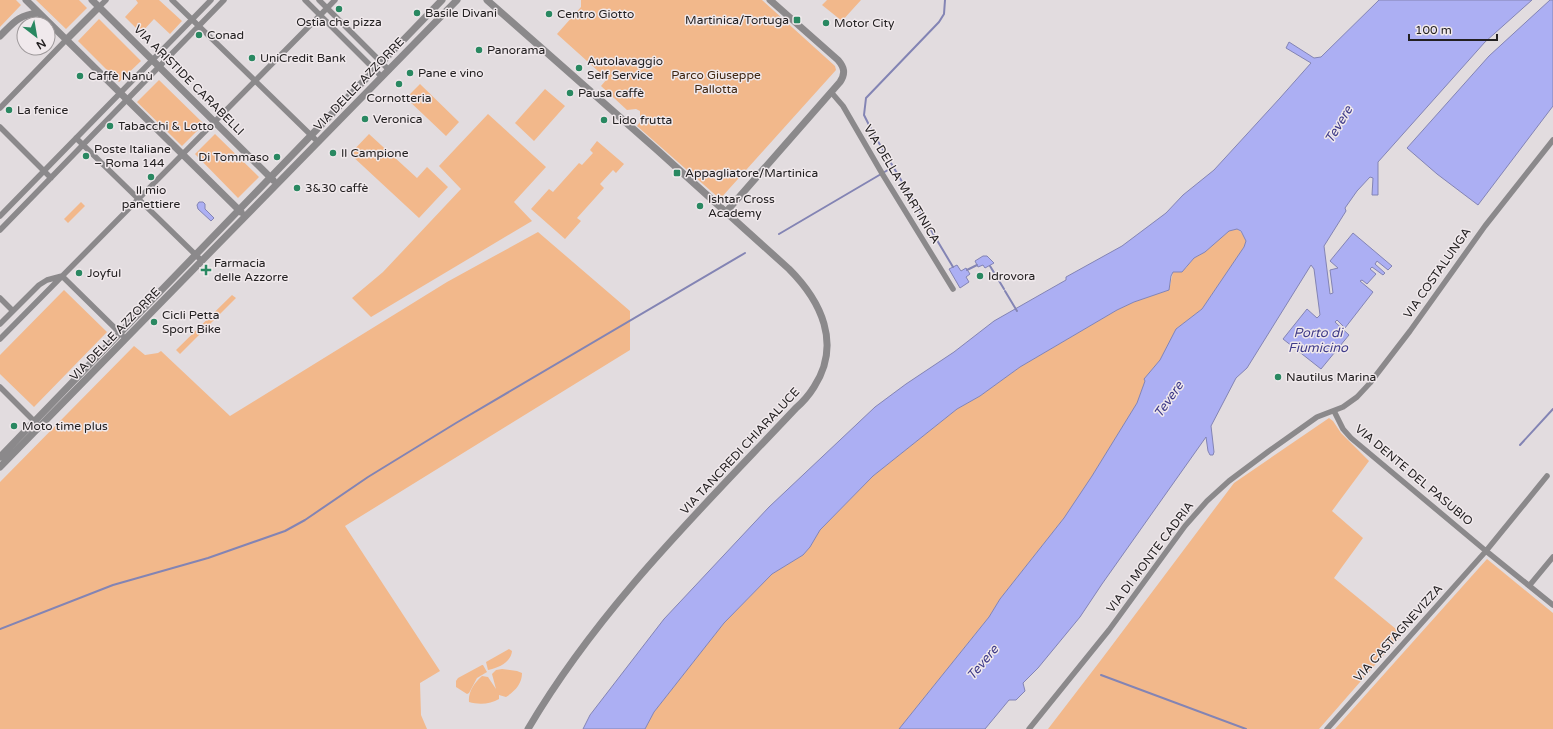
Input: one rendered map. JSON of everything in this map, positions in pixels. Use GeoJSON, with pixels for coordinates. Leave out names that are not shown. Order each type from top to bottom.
{"type":"FeatureCollection","features":[{"type":"Feature","properties":{"kind":"street"},"geometry":{"type":"LineString","coordinates":[[26,0],[245,217]]}},
{"type":"Feature","properties":{"kind":"street","name":"VIA ARISTIDE CARABELLI"},"geometry":{"type":"LineString","coordinates":[[92,0],[270,177]]}},
{"type":"Feature","properties":{"kind":"street"},"geometry":{"type":"LineString","coordinates":[[0,108],[106,0]]}},
{"type":"Feature","properties":{"kind":"street"},"geometry":{"type":"LineString","coordinates":[[172,0],[318,142]]}},
{"type":"Feature","properties":{"kind":"street"},"geometry":{"type":"LineString","coordinates":[[0,216],[211,0]]}},
{"type":"Feature","properties":{"kind":"street"},"geometry":{"type":"LineString","coordinates":[[0,230],[224,0]]}},
{"type":"Feature","properties":{"kind":"street"},"geometry":{"type":"LineString","coordinates":[[305,0],[382,77]]}},
{"type":"Feature","properties":{"kind":"street"},"geometry":{"type":"LineString","coordinates":[[319,0],[389,70]]}},
{"type":"Feature","properties":{"kind":"street"},"geometry":{"type":"LineString","coordinates":[[0,339],[334,0]]}},
{"type":"Feature","properties":{"kind":"street","name":"VIA DELLE AZZORRE"},"geometry":{"type":"LineString","coordinates":[[0,468],[37,424],[120,333],[442,0]]}},
{"type":"Feature","properties":{"kind":"street","name":"VIA DELLE AZZORRE"},"geometry":{"type":"LineString","coordinates":[[0,457],[37,424],[125,339],[457,0]]}},
{"type":"Feature","properties":{"kind":"street","name":"VIA TANCREDI CHIARALUCE"},"geometry":{"type":"LineString","coordinates":[[487,0],[664,156],[789,269],[811,295],[821,313],[826,330],[826,350],[823,367],[814,387],[675,537],[607,617],[564,673],[528,729]]}},
{"type":"Feature","properties":{"kind":"street"},"geometry":{"type":"LineString","coordinates":[[726,212],[843,78],[844,72],[842,65],[770,0]]}},
{"type":"Feature","properties":{"kind":"street"},"geometry":{"type":"LineString","coordinates":[[0,36],[18,18],[28,14],[39,13]]}},
{"type":"Feature","properties":{"kind":"street","name":"VIA DELLA MARTINICA"},"geometry":{"type":"LineString","coordinates":[[831,92],[841,103],[881,173],[953,289]]}},
{"type":"Feature","properties":{"kind":"street"},"geometry":{"type":"LineString","coordinates":[[0,127],[51,178]]}},
{"type":"Feature","properties":{"kind":"street"},"geometry":{"type":"LineString","coordinates":[[76,138],[202,261]]}},
{"type":"Feature","properties":{"kind":"street","name":"VIA COSTALUNGA"},"geometry":{"type":"LineString","coordinates":[[1334,411],[1343,407],[1357,397],[1380,371],[1478,234],[1553,140]]}},
{"type":"Feature","properties":{"kind":"street"},"geometry":{"type":"LineString","coordinates":[[270,177],[277,184]]}},
{"type":"Feature","properties":{"kind":"street"},"geometry":{"type":"LineString","coordinates":[[1,321],[39,285],[47,280],[62,276]]}},
{"type":"Feature","properties":{"kind":"street"},"geometry":{"type":"LineString","coordinates":[[62,276],[125,339]]}},
{"type":"Feature","properties":{"kind":"street"},"geometry":{"type":"LineString","coordinates":[[0,298],[13,311]]}},
{"type":"Feature","properties":{"kind":"street"},"geometry":{"type":"LineString","coordinates":[[0,387],[37,424]]}},
{"type":"Feature","properties":{"kind":"street","name":"VIA DENTE DEL PASUBIO"},"geometry":{"type":"LineString","coordinates":[[1334,411],[1343,429],[1351,438],[1486,551]]}},
{"type":"Feature","properties":{"kind":"street","name":"VIA DI MONTE CADRIA"},"geometry":{"type":"LineString","coordinates":[[1029,729],[1109,630],[1185,526],[1207,501],[1235,476],[1280,443],[1318,417],[1334,411]]}},
{"type":"Feature","properties":{"kind":"street","name":"VIA CASTAGNEVIZZA"},"geometry":{"type":"LineString","coordinates":[[1327,729],[1486,551],[1547,476]]}},
{"type":"Feature","properties":{"kind":"street"},"geometry":{"type":"LineString","coordinates":[[1486,551],[1553,605]]}},
{"type":"Feature","properties":{"kind":"street"},"geometry":{"type":"LineString","coordinates":[[1529,586],[1553,557]]}},
{"type":"Feature","properties":{"kind":"green space"},"geometry":{"type":"Polygon","coordinates":[[[0,0],[16,0],[21,5],[0,27],[0,0]]]}},
{"type":"Feature","properties":{"kind":"green space"},"geometry":{"type":"Polygon","coordinates":[[[36,0],[79,0],[87,8],[66,29],[56,19],[56,16],[53,16],[36,0]]]}},
{"type":"Feature","properties":{"kind":"green space"},"geometry":{"type":"Polygon","coordinates":[[[136,0],[159,0],[182,21],[170,34],[154,19],[141,33],[125,17],[138,3],[136,0]]]}},
{"type":"Feature","properties":{"kind":"green space","name":"Parco Giuseppe Pallotta"},"geometry":{"type":"Polygon","coordinates":[[[581,0],[762,0],[835,66],[836,70],[720,199],[637,126],[640,122],[640,111],[636,109],[627,110],[601,86],[607,79],[557,34],[581,7],[581,0]]]}},
{"type":"Feature","properties":{"kind":"green space"},"geometry":{"type":"Polygon","coordinates":[[[827,0],[861,0],[842,21],[822,5],[827,0]]]}},
{"type":"Feature","properties":{"kind":"green space"},"geometry":{"type":"Polygon","coordinates":[[[99,19],[141,61],[119,82],[78,41],[99,19]]]}},
{"type":"Feature","properties":{"kind":"green space"},"geometry":{"type":"Polygon","coordinates":[[[159,80],[204,124],[182,146],[137,102],[159,80]]]}},
{"type":"Feature","properties":{"kind":"green space"},"geometry":{"type":"Polygon","coordinates":[[[420,84],[459,122],[446,136],[406,98],[420,84]]]}},
{"type":"Feature","properties":{"kind":"green space"},"geometry":{"type":"Polygon","coordinates":[[[545,89],[565,106],[534,141],[515,123],[545,89]]]}},
{"type":"Feature","properties":{"kind":"green space"},"geometry":{"type":"Polygon","coordinates":[[[488,114],[546,167],[514,202],[532,221],[371,317],[352,298],[383,272],[461,189],[439,166],[488,114]]]}},
{"type":"Feature","properties":{"kind":"green space"},"geometry":{"type":"Polygon","coordinates":[[[215,134],[259,177],[238,198],[195,154],[215,134]]]}},
{"type":"Feature","properties":{"kind":"green space"},"geometry":{"type":"Polygon","coordinates":[[[369,134],[417,178],[427,167],[448,187],[419,218],[350,154],[369,134]]]}},
{"type":"Feature","properties":{"kind":"green space"},"geometry":{"type":"Polygon","coordinates":[[[597,141],[624,164],[616,173],[613,170],[600,184],[604,188],[577,218],[581,221],[565,239],[531,209],[549,189],[553,192],[579,163],[582,165],[593,153],[590,150],[597,141]]]}},
{"type":"Feature","properties":{"kind":"green space"},"geometry":{"type":"Polygon","coordinates":[[[81,202],[85,206],[68,223],[64,219],[81,202]]]}},
{"type":"Feature","properties":{"kind":"green space"},"geometry":{"type":"Polygon","coordinates":[[[1237,229],[1246,241],[1244,247],[1202,309],[1176,329],[1160,360],[1144,379],[1145,381],[1137,403],[1064,518],[1000,599],[989,617],[899,729],[645,729],[654,712],[724,623],[772,574],[803,555],[810,547],[820,530],[873,476],[957,409],[980,396],[1020,367],[1117,310],[1134,302],[1169,290],[1173,272],[1186,268],[1194,258],[1205,252],[1229,231],[1237,229]]]}},
{"type":"Feature","properties":{"kind":"green space"},"geometry":{"type":"Polygon","coordinates":[[[538,232],[630,311],[630,350],[345,526],[440,671],[420,683],[421,715],[427,729],[0,729],[0,482],[134,346],[145,355],[158,353],[161,351],[230,416],[447,282],[538,232]]]}},
{"type":"Feature","properties":{"kind":"green space"},"geometry":{"type":"Polygon","coordinates":[[[64,290],[107,332],[34,407],[0,374],[0,355],[64,290]]]}},
{"type":"Feature","properties":{"kind":"green space"},"geometry":{"type":"Polygon","coordinates":[[[232,295],[236,298],[180,354],[176,350],[232,295]]]}},
{"type":"Feature","properties":{"kind":"green space"},"geometry":{"type":"Polygon","coordinates":[[[1329,418],[1333,421],[1341,433],[1369,461],[1332,511],[1363,538],[1334,578],[1402,634],[1319,729],[1048,729],[1234,483],[1329,418]]]}},
{"type":"Feature","properties":{"kind":"green space"},"geometry":{"type":"Polygon","coordinates":[[[1487,559],[1553,613],[1553,729],[1335,729],[1487,559]]]}},
{"type":"Feature","properties":{"kind":"green space"},"geometry":{"type":"Polygon","coordinates":[[[509,649],[512,651],[511,655],[504,664],[488,670],[486,662],[509,649]]]}},
{"type":"Feature","properties":{"kind":"green space"},"geometry":{"type":"Polygon","coordinates":[[[482,665],[487,672],[477,678],[469,693],[467,694],[456,687],[456,681],[458,678],[482,665]]]}},
{"type":"Feature","properties":{"kind":"green space"},"geometry":{"type":"Polygon","coordinates":[[[502,669],[522,673],[521,681],[515,690],[506,697],[499,695],[499,699],[489,703],[481,704],[469,702],[469,695],[472,688],[482,676],[488,677],[496,689],[492,674],[496,670],[502,669]]]}},
{"type":"Feature","properties":{"kind":"water"},"geometry":{"type":"Polygon","coordinates":[[[1379,0],[1532,0],[1485,42],[1378,162],[1378,195],[1372,195],[1373,178],[1370,177],[1357,191],[1345,208],[1346,211],[1324,246],[1330,294],[1333,293],[1330,270],[1338,268],[1330,261],[1353,233],[1392,266],[1388,270],[1377,261],[1375,264],[1385,273],[1383,275],[1372,267],[1370,269],[1376,274],[1367,284],[1362,280],[1360,281],[1373,292],[1345,328],[1337,320],[1335,322],[1349,335],[1321,369],[1283,339],[1307,309],[1317,318],[1320,315],[1314,269],[1311,265],[1247,368],[1236,378],[1211,426],[1214,452],[1213,455],[1210,455],[1208,451],[1206,437],[1080,617],[1038,668],[1023,683],[1025,691],[1016,700],[1009,700],[985,729],[899,729],[989,617],[1000,599],[1064,518],[1137,403],[1145,381],[1144,379],[1160,360],[1176,329],[1202,309],[1244,247],[1246,241],[1241,231],[1237,229],[1229,231],[1205,252],[1194,258],[1182,272],[1173,272],[1169,290],[1134,302],[1117,310],[1020,367],[980,396],[957,409],[873,476],[820,530],[810,547],[803,555],[772,574],[724,623],[654,712],[645,729],[583,729],[590,715],[664,619],[769,507],[875,407],[954,352],[994,321],[1066,280],[1066,277],[1122,246],[1166,213],[1183,195],[1214,170],[1311,63],[1286,48],[1289,42],[1314,58],[1321,57],[1379,0]]]}},
{"type":"Feature","properties":{"kind":"water"},"geometry":{"type":"Polygon","coordinates":[[[1550,0],[1553,0],[1553,106],[1478,205],[1437,174],[1407,148],[1489,56],[1550,0]]]}},
{"type":"Feature","properties":{"kind":"water"},"geometry":{"type":"Polygon","coordinates":[[[199,202],[203,202],[205,204],[205,209],[214,218],[211,221],[198,209],[197,205],[199,202]]]}},
{"type":"Feature","properties":{"kind":"water"},"geometry":{"type":"Polygon","coordinates":[[[983,256],[987,256],[994,263],[985,268],[983,265],[978,267],[975,261],[983,256]]]}},
{"type":"Feature","properties":{"kind":"water"},"geometry":{"type":"Polygon","coordinates":[[[957,265],[961,271],[966,268],[970,274],[966,277],[969,282],[960,288],[949,269],[957,265]]]}},
{"type":"Feature","properties":{"kind":"waterway"},"geometry":{"type":"LineString","coordinates":[[945,0],[944,14],[939,22],[866,98],[864,115],[873,133],[953,267]]}},
{"type":"Feature","properties":{"kind":"waterway"},"geometry":{"type":"LineString","coordinates":[[779,234],[893,167]]}},
{"type":"Feature","properties":{"kind":"waterway"},"geometry":{"type":"LineString","coordinates":[[0,629],[113,585],[208,558],[285,531],[305,520],[368,477],[456,423],[745,253]]}},
{"type":"Feature","properties":{"kind":"waterway"},"geometry":{"type":"LineString","coordinates":[[967,270],[977,265]]}},
{"type":"Feature","properties":{"kind":"waterway"},"geometry":{"type":"LineString","coordinates":[[990,266],[1004,289]]}},
{"type":"Feature","properties":{"kind":"waterway"},"geometry":{"type":"LineString","coordinates":[[1005,291],[1017,311]]}},
{"type":"Feature","properties":{"kind":"waterway"},"geometry":{"type":"LineString","coordinates":[[1520,445],[1553,409]]}},
{"type":"Feature","properties":{"kind":"waterway"},"geometry":{"type":"LineString","coordinates":[[1101,675],[1246,729]]}},
{"type":"Feature","properties":{"kind":"place","name":"Ostia che pizza"},"geometry":{"type":"Point","coordinates":[339,9]}},
{"type":"Feature","properties":{"kind":"place","name":"Basile Divani"},"geometry":{"type":"Point","coordinates":[417,13]}},
{"type":"Feature","properties":{"kind":"place","name":"Centro Giotto"},"geometry":{"type":"Point","coordinates":[549,14]}},
{"type":"Feature","properties":{"kind":"place","name":"Martinica/Tortuga"},"geometry":{"type":"Point","coordinates":[797,20]}},
{"type":"Feature","properties":{"kind":"place","name":"Motor City"},"geometry":{"type":"Point","coordinates":[826,23]}},
{"type":"Feature","properties":{"kind":"place","name":"Conad"},"geometry":{"type":"Point","coordinates":[199,35]}},
{"type":"Feature","properties":{"kind":"place","name":"Panorama"},"geometry":{"type":"Point","coordinates":[479,50]}},
{"type":"Feature","properties":{"kind":"place","name":"UniCredit Bank"},"geometry":{"type":"Point","coordinates":[252,58]}},
{"type":"Feature","properties":{"kind":"place","name":"Autolavaggio Self Service"},"geometry":{"type":"Point","coordinates":[579,68]}},
{"type":"Feature","properties":{"kind":"place","name":"Pane e vino"},"geometry":{"type":"Point","coordinates":[410,73]}},
{"type":"Feature","properties":{"kind":"place","name":"Caffè Nanù"},"geometry":{"type":"Point","coordinates":[80,76]}},
{"type":"Feature","properties":{"kind":"place","name":"Cornotteria"},"geometry":{"type":"Point","coordinates":[399,84]}},
{"type":"Feature","properties":{"kind":"place","name":"Pausa caffè"},"geometry":{"type":"Point","coordinates":[570,93]}},
{"type":"Feature","properties":{"kind":"place","name":"La fenice"},"geometry":{"type":"Point","coordinates":[9,110]}},
{"type":"Feature","properties":{"kind":"place","name":"Veronica"},"geometry":{"type":"Point","coordinates":[365,119]}},
{"type":"Feature","properties":{"kind":"place","name":"Lido frutta"},"geometry":{"type":"Point","coordinates":[604,120]}},
{"type":"Feature","properties":{"kind":"place","name":"Tabacchi & Lotto"},"geometry":{"type":"Point","coordinates":[110,126]}},
{"type":"Feature","properties":{"kind":"place","name":"Il Campione"},"geometry":{"type":"Point","coordinates":[333,153]}},
{"type":"Feature","properties":{"kind":"place","name":"Poste Italiane – Roma 144"},"geometry":{"type":"Point","coordinates":[86,156]}},
{"type":"Feature","properties":{"kind":"place","name":"Di Tommaso"},"geometry":{"type":"Point","coordinates":[277,157]}},
{"type":"Feature","properties":{"kind":"place","name":"Appagliatore/Martinica"},"geometry":{"type":"Point","coordinates":[677,173]}},
{"type":"Feature","properties":{"kind":"place","name":"Il mio panettiere"},"geometry":{"type":"Point","coordinates":[151,177]}},
{"type":"Feature","properties":{"kind":"place","name":"3&30 caffè"},"geometry":{"type":"Point","coordinates":[297,188]}},
{"type":"Feature","properties":{"kind":"place","name":"Ishtar Cross Academy"},"geometry":{"type":"Point","coordinates":[700,206]}},
{"type":"Feature","properties":{"kind":"place","name":"Farmacia delle Azzorre"},"geometry":{"type":"Point","coordinates":[206,270]}},
{"type":"Feature","properties":{"kind":"place","name":"Joyful"},"geometry":{"type":"Point","coordinates":[79,273]}},
{"type":"Feature","properties":{"kind":"place","name":"Idrovora"},"geometry":{"type":"Point","coordinates":[980,276]}},
{"type":"Feature","properties":{"kind":"place","name":"Cicli Petta Sport Bike"},"geometry":{"type":"Point","coordinates":[154,322]}},
{"type":"Feature","properties":{"kind":"place","name":"Nautilus Marina"},"geometry":{"type":"Point","coordinates":[1278,377]}},
{"type":"Feature","properties":{"kind":"place","name":"Moto time plus"},"geometry":{"type":"Point","coordinates":[14,426]}},
{"type":"Feature","properties":{"kind":"water label","name":"Tevere"},"geometry":{"type":"Point","coordinates":[1338,124]}},
{"type":"Feature","properties":{"kind":"water label","name":"Porto di Fiumicino"},"geometry":{"type":"Point","coordinates":[1318,340]}},
{"type":"Feature","properties":{"kind":"water label","name":"Tevere"},"geometry":{"type":"Point","coordinates":[1168,399]}},
{"type":"Feature","properties":{"kind":"water label","name":"Tevere"},"geometry":{"type":"Point","coordinates":[982,662]}}]}
